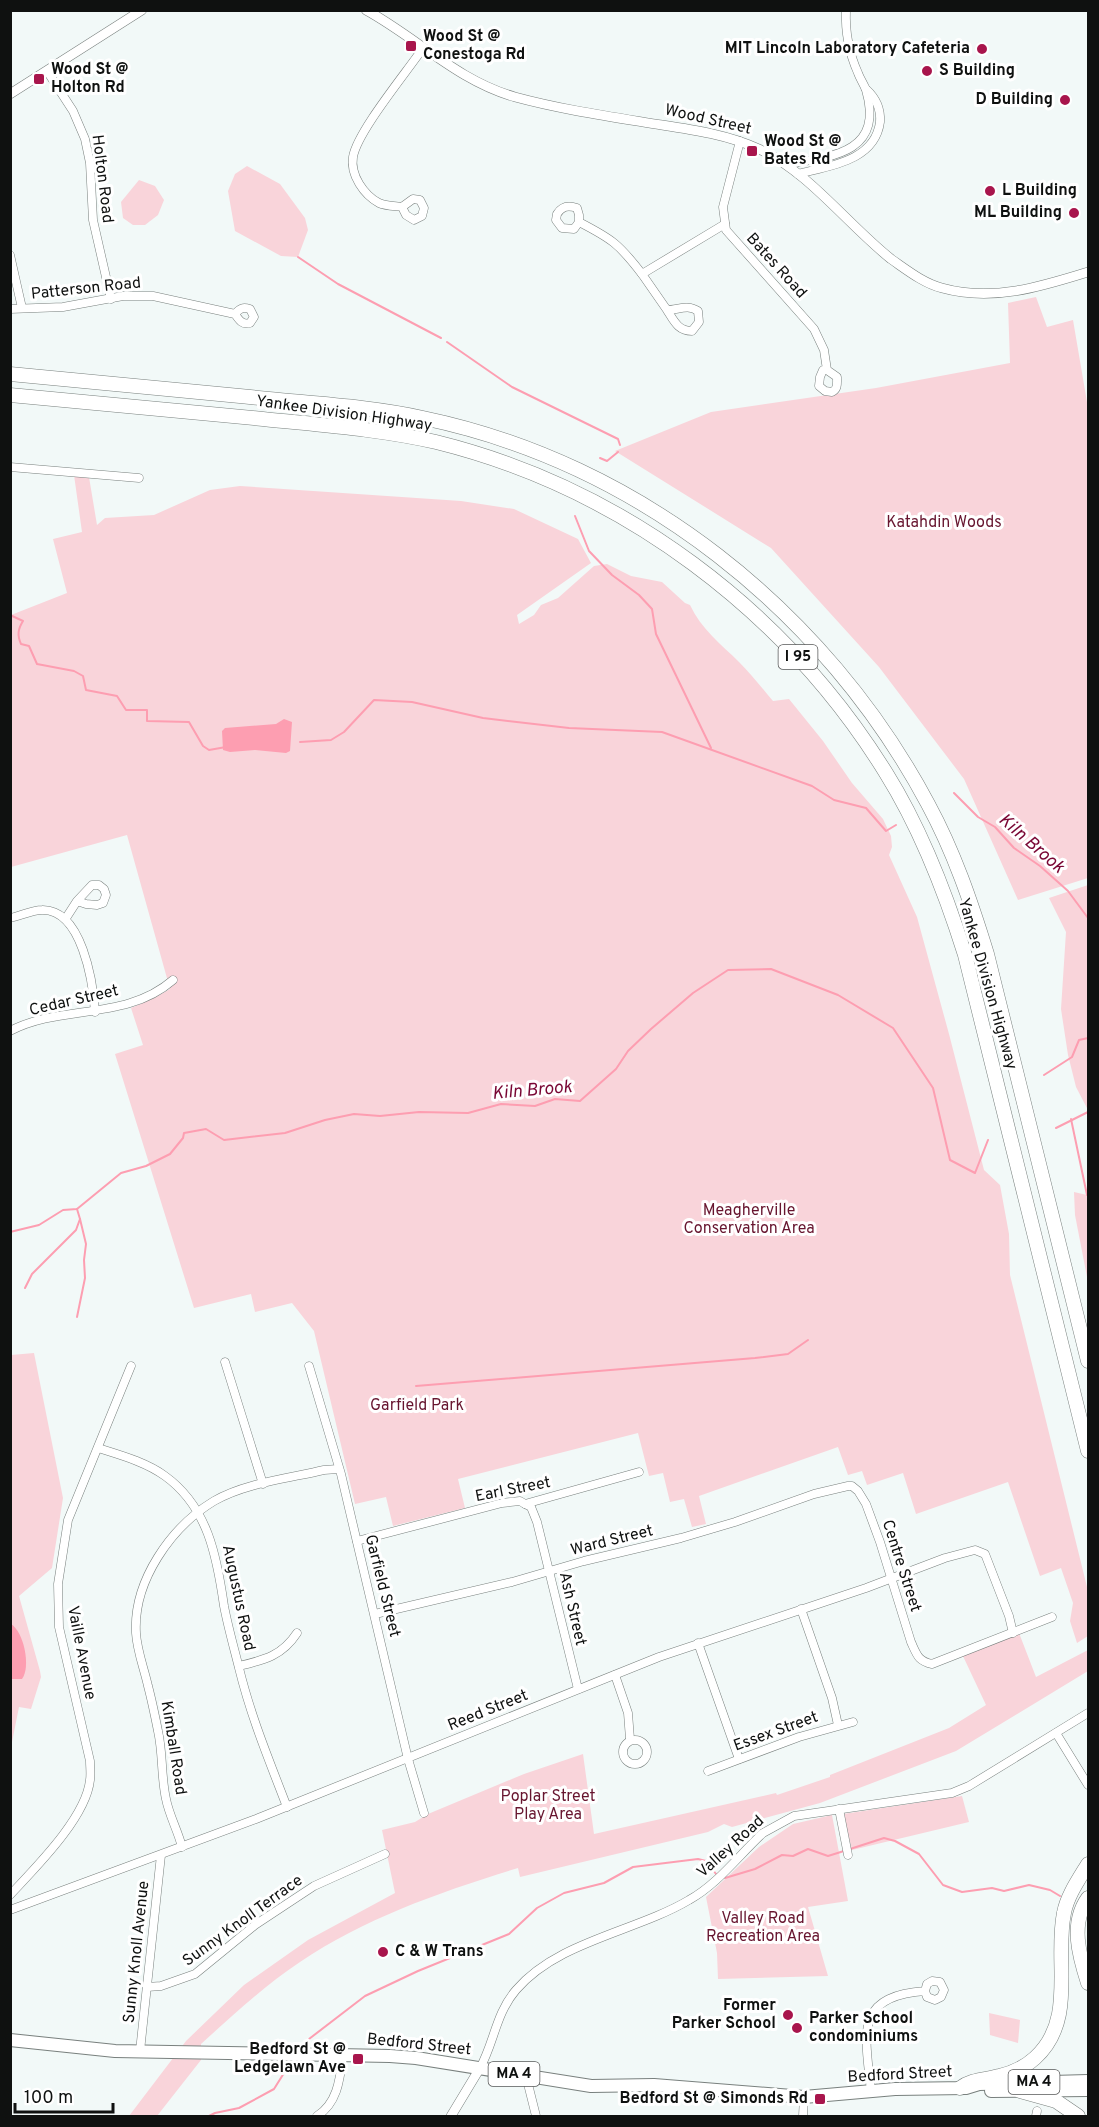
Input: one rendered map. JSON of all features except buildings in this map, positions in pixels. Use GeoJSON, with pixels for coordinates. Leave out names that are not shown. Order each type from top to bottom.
{"type":"FeatureCollection","features":[{"type":"Feature","properties":{"kind":"highway","name":"Yankee Division Highway"},"geometry":{"type":"LineString","coordinates":[[10,374],[357,407],[421,417],[499,439],[556,460],[609,485],[650,508],[718,554],[773,601],[821,651],[876,719],[922,794],[955,861],[987,954],[1089,1361]]}},
{"type":"Feature","properties":{"kind":"highway","name":"Yankee Division Highway"},"geometry":{"type":"LineString","coordinates":[[10,395],[344,427],[413,438],[480,455],[590,500],[651,535],[707,573],[788,645],[828,690],[886,772],[918,832],[951,910],[965,955],[1089,1450]]}},
{"type":"Feature","properties":{"kind":"highway"},"geometry":{"type":"LineString","coordinates":[[963,2088],[968,2082],[1016,2071],[1035,2058],[1048,2044],[1060,2012],[1064,1913],[1067,1902],[1089,1864]]}},
{"type":"Feature","properties":{"kind":"highway"},"geometry":{"type":"LineString","coordinates":[[1089,1898],[1083,1905],[1077,1926],[1079,1950],[1089,1983]]}},
{"type":"Feature","properties":{"kind":"highway"},"geometry":{"type":"LineString","coordinates":[[1020,2091],[1056,2101],[1078,2116]]}},
{"type":"Feature","properties":{"kind":"main road","name":"Bedford Street"},"geometry":{"type":"LineString","coordinates":[[10,2040],[115,2051],[414,2058],[591,2086],[654,2085],[804,2097],[963,2088],[988,2084],[1089,2081]]}},
{"type":"Feature","properties":{"kind":"main road","name":"Bedford Street"},"geometry":{"type":"LineString","coordinates":[[963,2088],[1020,2091],[1089,2090]]}},
{"type":"Feature","properties":{"kind":"street"},"geometry":{"type":"LineString","coordinates":[[10,94],[142,10]]}},
{"type":"Feature","properties":{"kind":"street","name":"Wood Street"},"geometry":{"type":"LineString","coordinates":[[366,10],[378,13],[423,48],[487,87],[559,108],[700,130],[740,141],[778,158],[886,255],[921,280],[939,288],[973,293],[1014,293],[1089,272]]}},
{"type":"Feature","properties":{"kind":"street"},"geometry":{"type":"LineString","coordinates":[[786,164],[811,161],[836,154],[860,142],[867,133],[870,122],[865,88],[848,45],[846,10]]}},
{"type":"Feature","properties":{"kind":"street"},"geometry":{"type":"LineString","coordinates":[[402,207],[381,203],[363,191],[354,173],[353,156],[361,136],[423,48]]}},
{"type":"Feature","properties":{"kind":"street","name":"Holton Road"},"geometry":{"type":"LineString","coordinates":[[47,71],[73,111],[85,140],[90,163],[93,220],[111,299]]}},
{"type":"Feature","properties":{"kind":"street"},"geometry":{"type":"LineString","coordinates":[[798,174],[846,161],[861,154],[870,145],[878,129],[880,112],[877,101],[865,88]]}},
{"type":"Feature","properties":{"kind":"street"},"geometry":{"type":"LineString","coordinates":[[642,274],[725,224],[723,207],[740,141]]}},
{"type":"Feature","properties":{"kind":"street"},"geometry":{"type":"LineString","coordinates":[[579,222],[601,232],[619,245],[667,310]]}},
{"type":"Feature","properties":{"kind":"street","name":"Bates Road"},"geometry":{"type":"LineString","coordinates":[[725,224],[726,230],[734,241],[814,328],[824,350],[827,370]]}},
{"type":"Feature","properties":{"kind":"street"},"geometry":{"type":"LineString","coordinates":[[10,255],[22,308]]}},
{"type":"Feature","properties":{"kind":"street","name":"Patterson Road"},"geometry":{"type":"LineString","coordinates":[[10,309],[63,307],[123,296],[153,296],[235,314]]}},
{"type":"Feature","properties":{"kind":"street"},"geometry":{"type":"LineString","coordinates":[[10,467],[139,478]]}},
{"type":"Feature","properties":{"kind":"street"},"geometry":{"type":"LineString","coordinates":[[66,918],[77,901]]}},
{"type":"Feature","properties":{"kind":"street"},"geometry":{"type":"LineString","coordinates":[[10,918],[41,910],[54,912],[66,918],[73,927],[85,957],[95,1012]]}},
{"type":"Feature","properties":{"kind":"street","name":"Cedar Street"},"geometry":{"type":"LineString","coordinates":[[10,1031],[57,1016],[95,1012],[136,1001],[162,990],[173,980]]}},
{"type":"Feature","properties":{"kind":"street"},"geometry":{"type":"LineString","coordinates":[[225,1362],[263,1484]]}},
{"type":"Feature","properties":{"kind":"street","name":"Vaille Avenue"},"geometry":{"type":"LineString","coordinates":[[12,1894],[57,1842],[78,1809],[90,1781],[90,1761],[60,1634],[57,1606],[61,1561],[68,1520],[131,1366]]}},
{"type":"Feature","properties":{"kind":"street","name":"Garfield Street"},"geometry":{"type":"LineString","coordinates":[[309,1366],[357,1541],[408,1759],[424,1813]]}},
{"type":"Feature","properties":{"kind":"street","name":"Augustus Road"},"geometry":{"type":"LineString","coordinates":[[98,1448],[136,1462],[174,1483],[198,1513],[208,1531],[218,1561],[225,1607],[249,1710],[287,1807]]}},
{"type":"Feature","properties":{"kind":"street","name":"Kimball Road"},"geometry":{"type":"LineString","coordinates":[[182,1847],[166,1800],[161,1742],[139,1653],[136,1619],[145,1582],[162,1552],[181,1527],[216,1500],[239,1490],[324,1470],[338,1469]]}},
{"type":"Feature","properties":{"kind":"street","name":"Earl Street"},"geometry":{"type":"LineString","coordinates":[[357,1541],[502,1503],[520,1501],[525,1504],[639,1472]]}},
{"type":"Feature","properties":{"kind":"street","name":"Ward Street"},"geometry":{"type":"LineString","coordinates":[[375,1614],[689,1536],[821,1492],[852,1486]]}},
{"type":"Feature","properties":{"kind":"street","name":"Centre Street"},"geometry":{"type":"LineString","coordinates":[[852,1486],[866,1504],[911,1642],[923,1662],[932,1664],[1012,1633]]}},
{"type":"Feature","properties":{"kind":"street","name":"Ash Street"},"geometry":{"type":"LineString","coordinates":[[525,1504],[531,1507],[537,1522],[578,1689]]}},
{"type":"Feature","properties":{"kind":"street","name":"Reed Street"},"geometry":{"type":"LineString","coordinates":[[10,1910],[287,1807],[650,1660],[968,1551],[980,1551],[985,1554],[1009,1616],[1012,1633]]}},
{"type":"Feature","properties":{"kind":"street"},"geometry":{"type":"LineString","coordinates":[[801,1609],[832,1698],[838,1725]]}},
{"type":"Feature","properties":{"kind":"street"},"geometry":{"type":"LineString","coordinates":[[1012,1633],[1052,1617]]}},
{"type":"Feature","properties":{"kind":"street"},"geometry":{"type":"LineString","coordinates":[[239,1666],[261,1661],[279,1653],[290,1645],[297,1633]]}},
{"type":"Feature","properties":{"kind":"street"},"geometry":{"type":"LineString","coordinates":[[698,1643],[739,1759]]}},
{"type":"Feature","properties":{"kind":"street"},"geometry":{"type":"LineString","coordinates":[[615,1675],[628,1713],[630,1739]]}},
{"type":"Feature","properties":{"kind":"street","name":"Valley Road"},"geometry":{"type":"LineString","coordinates":[[480,2068],[506,2004],[515,1991],[531,1976],[571,1950],[689,1901],[718,1878],[763,1833],[794,1816],[952,1793],[969,1786],[1089,1713]]}},
{"type":"Feature","properties":{"kind":"street","name":"Essex Street"},"geometry":{"type":"LineString","coordinates":[[708,1771],[799,1737],[853,1722]]}},
{"type":"Feature","properties":{"kind":"street"},"geometry":{"type":"LineString","coordinates":[[1056,1733],[1089,1785]]}},
{"type":"Feature","properties":{"kind":"street"},"geometry":{"type":"LineString","coordinates":[[839,1809],[848,1855]]}},
{"type":"Feature","properties":{"kind":"street","name":"Sunny Knoll Terrace"},"geometry":{"type":"LineString","coordinates":[[147,1987],[160,1986],[195,1974],[255,1925],[314,1886],[385,1854]]}},
{"type":"Feature","properties":{"kind":"street","name":"Sunny Knoll Avenue"},"geometry":{"type":"LineString","coordinates":[[140,2051],[161,1855]]}},
{"type":"Feature","properties":{"kind":"street"},"geometry":{"type":"LineString","coordinates":[[12,1894],[22,1905]]}},
{"type":"Feature","properties":{"kind":"street"},"geometry":{"type":"LineString","coordinates":[[871,2092],[866,2039],[871,2015],[881,2003],[894,1995],[925,1991]]}},
{"type":"Feature","properties":{"kind":"street"},"geometry":{"type":"LineString","coordinates":[[316,2116],[328,2107],[334,2097],[343,2055]]}},
{"type":"Feature","properties":{"kind":"street"},"geometry":{"type":"LineString","coordinates":[[451,2116],[480,2068]]}},
{"type":"Feature","properties":{"kind":"street"},"geometry":{"type":"LineString","coordinates":[[526,2076],[536,2116]]}},
{"type":"Feature","properties":{"kind":"street"},"geometry":{"type":"LineString","coordinates":[[803,2116],[804,2097]]}},
{"type":"Feature","properties":{"kind":"green space"},"geometry":{"type":"Polygon","coordinates":[[[247,166],[280,184],[305,218],[308,230],[298,257],[281,256],[235,231],[228,191],[235,174],[247,166]]]}},
{"type":"Feature","properties":{"kind":"green space"},"geometry":{"type":"Polygon","coordinates":[[[139,180],[155,186],[164,200],[158,215],[145,225],[133,225],[123,218],[121,202],[139,180]]]}},
{"type":"Feature","properties":{"kind":"green space","name":"Katahdin Woods"},"geometry":{"type":"Polygon","coordinates":[[[1036,297],[1047,327],[1073,320],[1088,408],[1088,878],[1018,900],[964,779],[879,667],[771,548],[615,451],[711,412],[876,388],[1010,363],[1008,303],[1036,297]]]}},
{"type":"Feature","properties":{"kind":"green space"},"geometry":{"type":"Polygon","coordinates":[[[74,475],[89,477],[97,525],[105,518],[154,515],[210,490],[240,486],[461,501],[514,509],[578,539],[591,563],[517,615],[519,624],[534,615],[541,605],[558,598],[594,566],[607,564],[631,576],[662,582],[690,605],[706,629],[773,701],[789,699],[823,741],[852,783],[883,819],[891,836],[892,847],[889,855],[917,917],[984,1170],[1000,1185],[1009,1234],[1010,1275],[1088,1591],[1088,1636],[1077,1643],[1070,1621],[1073,1603],[1061,1568],[1040,1576],[1008,1482],[916,1514],[903,1473],[867,1485],[862,1471],[848,1475],[838,1447],[699,1496],[706,1524],[692,1527],[684,1499],[670,1502],[663,1473],[649,1476],[638,1433],[458,1479],[465,1508],[393,1526],[386,1497],[355,1504],[314,1331],[292,1303],[255,1312],[251,1294],[194,1308],[115,1054],[143,1045],[131,1008],[170,989],[127,835],[11,867],[11,615],[67,593],[53,539],[82,532],[74,475]]]}},
{"type":"Feature","properties":{"kind":"green space"},"geometry":{"type":"Polygon","coordinates":[[[1088,885],[1088,1110],[1076,1087],[1068,1055],[1061,1009],[1066,932],[1049,898],[1088,885]]]}},
{"type":"Feature","properties":{"kind":"green space"},"geometry":{"type":"Polygon","coordinates":[[[1074,1192],[1088,1197],[1088,1282],[1075,1215],[1074,1192]]]}},
{"type":"Feature","properties":{"kind":"green space"},"geometry":{"type":"Polygon","coordinates":[[[34,1353],[63,1498],[52,1568],[19,1596],[41,1677],[31,1709],[19,1707],[11,1747],[11,1355],[34,1353]]]}},
{"type":"Feature","properties":{"kind":"green space","name":"Poplar Street Play Area"},"geometry":{"type":"Polygon","coordinates":[[[1019,1633],[1036,1677],[1088,1650],[1088,1671],[956,1751],[820,1803],[732,1827],[724,1824],[708,1832],[520,1877],[518,1868],[433,1896],[378,1919],[325,1946],[300,1962],[224,2023],[201,2044],[201,2060],[157,2116],[129,2116],[186,2041],[244,1985],[308,1940],[395,1893],[382,1830],[415,1822],[428,1814],[524,1774],[583,1754],[594,1834],[776,1793],[777,1795],[830,1777],[830,1775],[949,1728],[986,1705],[962,1654],[1019,1633]]]}},
{"type":"Feature","properties":{"kind":"green space"},"geometry":{"type":"Polygon","coordinates":[[[962,1796],[969,1822],[852,1850],[843,1814],[962,1796]]]}},
{"type":"Feature","properties":{"kind":"green space","name":"Valley Road Recreation Area"},"geometry":{"type":"Polygon","coordinates":[[[832,1815],[848,1901],[808,1907],[828,1976],[718,1979],[717,1953],[706,1897],[759,1847],[793,1824],[832,1815]]]}},
{"type":"Feature","properties":{"kind":"green space"},"geometry":{"type":"Polygon","coordinates":[[[989,2013],[1020,2020],[1018,2043],[990,2035],[989,2013]]]}},
{"type":"Feature","properties":{"kind":"shaded area"},"geometry":{"type":"Polygon","coordinates":[[[284,719],[292,722],[290,751],[286,753],[223,750],[222,731],[225,728],[276,724],[284,719]]]}},
{"type":"Feature","properties":{"kind":"shaded area"},"geometry":{"type":"Polygon","coordinates":[[[11,1624],[16,1628],[25,1650],[26,1666],[22,1679],[11,1679],[11,1624]]]}},
{"type":"Feature","properties":{"kind":"waterway"},"geometry":{"type":"LineString","coordinates":[[298,257],[338,284],[441,338]]}},
{"type":"Feature","properties":{"kind":"waterway"},"geometry":{"type":"LineString","coordinates":[[447,342],[512,387],[618,439],[620,445]]}},
{"type":"Feature","properties":{"kind":"waterway"},"geometry":{"type":"LineString","coordinates":[[600,458],[607,461],[618,452]]}},
{"type":"Feature","properties":{"kind":"waterway"},"geometry":{"type":"LineString","coordinates":[[575,516],[589,551],[612,575],[639,595],[652,609],[656,634],[711,748]]}},
{"type":"Feature","properties":{"kind":"waterway","name":"Kiln Brook"},"geometry":{"type":"LineString","coordinates":[[10,615],[23,621],[19,632],[20,641],[21,644],[29,646],[37,664],[74,671],[83,676],[86,690],[117,696],[126,710],[147,710],[147,721],[189,722],[203,746],[209,750],[226,747]]}},
{"type":"Feature","properties":{"kind":"waterway","name":"Kiln Brook"},"geometry":{"type":"LineString","coordinates":[[300,742],[331,740],[344,732],[374,700],[412,702],[483,718],[569,728],[662,732],[812,786],[834,800],[866,808],[886,831],[896,825]]}},
{"type":"Feature","properties":{"kind":"waterway","name":"Kiln Brook"},"geometry":{"type":"LineString","coordinates":[[954,793],[978,817],[995,827],[1014,848],[1040,866],[1068,891],[1088,918]]}},
{"type":"Feature","properties":{"kind":"waterway","name":"Kiln Brook"},"geometry":{"type":"LineString","coordinates":[[10,1232],[39,1225],[63,1210],[77,1209],[121,1173],[146,1166],[170,1154],[183,1138],[184,1133],[206,1129],[224,1140],[285,1133],[325,1120],[354,1114],[380,1116],[419,1112],[468,1113],[501,1104],[535,1106],[555,1099],[580,1101],[616,1069],[628,1051],[651,1029],[693,993],[728,970],[771,969],[838,995],[893,1028],[933,1088],[950,1160],[975,1173],[988,1140]]}},
{"type":"Feature","properties":{"kind":"waterway","name":"Kiln Brook"},"geometry":{"type":"LineString","coordinates":[[1044,1075],[1072,1057],[1079,1040],[1088,1038]]}},
{"type":"Feature","properties":{"kind":"waterway","name":"Kiln Brook"},"geometry":{"type":"LineString","coordinates":[[1056,1128],[1088,1112]]}},
{"type":"Feature","properties":{"kind":"waterway"},"geometry":{"type":"LineString","coordinates":[[1071,1119],[1087,1195]]}},
{"type":"Feature","properties":{"kind":"waterway"},"geometry":{"type":"LineString","coordinates":[[25,1288],[32,1274],[76,1230],[80,1219],[77,1209]]}},
{"type":"Feature","properties":{"kind":"waterway"},"geometry":{"type":"LineString","coordinates":[[77,1317],[85,1278],[86,1244],[80,1219]]}},
{"type":"Feature","properties":{"kind":"waterway"},"geometry":{"type":"LineString","coordinates":[[416,1386],[755,1358],[788,1354],[808,1340]]}},
{"type":"Feature","properties":{"kind":"waterway"},"geometry":{"type":"LineString","coordinates":[[850,1849],[884,1838],[895,1841],[919,1854],[943,1885],[962,1892],[992,1888],[1004,1891],[1029,1885],[1050,1890],[1060,1896]]}},
{"type":"Feature","properties":{"kind":"waterway"},"geometry":{"type":"LineString","coordinates":[[725,1878],[755,1869],[782,1855],[793,1856],[808,1849],[828,1856],[844,1851]]}},
{"type":"Feature","properties":{"kind":"waterway"},"geometry":{"type":"LineString","coordinates":[[305,2044],[365,1996],[418,1971],[509,1934],[537,1908],[564,1893],[604,1883],[633,1867],[698,1859],[706,1861],[716,1874]]}},
{"type":"Feature","properties":{"kind":"waterway"},"geometry":{"type":"LineString","coordinates":[[209,2116],[239,2108],[274,2089],[289,2065]]}},
{"type":"Feature","properties":{"kind":"place","name":"Wood St @ Conestoga Rd"},"geometry":{"type":"Point","coordinates":[411,46]}},
{"type":"Feature","properties":{"kind":"place","name":"MIT Lincoln Laboratory Cafeteria"},"geometry":{"type":"Point","coordinates":[982,49]}},
{"type":"Feature","properties":{"kind":"place","name":"S Building"},"geometry":{"type":"Point","coordinates":[927,71]}},
{"type":"Feature","properties":{"kind":"place","name":"Wood St @ Holton Rd"},"geometry":{"type":"Point","coordinates":[39,79]}},
{"type":"Feature","properties":{"kind":"place","name":"D Building"},"geometry":{"type":"Point","coordinates":[1065,100]}},
{"type":"Feature","properties":{"kind":"place","name":"Wood St @ Bates Rd"},"geometry":{"type":"Point","coordinates":[752,151]}},
{"type":"Feature","properties":{"kind":"place","name":"L Building"},"geometry":{"type":"Point","coordinates":[990,191]}},
{"type":"Feature","properties":{"kind":"place","name":"ML Building"},"geometry":{"type":"Point","coordinates":[1074,213]}},
{"type":"Feature","properties":{"kind":"place","name":"C & W Trans"},"geometry":{"type":"Point","coordinates":[383,1952]}},
{"type":"Feature","properties":{"kind":"place","name":"Former Parker School"},"geometry":{"type":"Point","coordinates":[788,2015]}},
{"type":"Feature","properties":{"kind":"place","name":"Parker School condominiums"},"geometry":{"type":"Point","coordinates":[797,2028]}},
{"type":"Feature","properties":{"kind":"place","name":"Bedford St @ Ledgelawn Ave"},"geometry":{"type":"Point","coordinates":[358,2059]}},
{"type":"Feature","properties":{"kind":"place","name":"Bedford St @ Simonds Rd"},"geometry":{"type":"Point","coordinates":[820,2099]}},
{"type":"Feature","properties":{"kind":"park label","name":"Meagherville Conservation Area"},"geometry":{"type":"Point","coordinates":[749,1220]}},
{"type":"Feature","properties":{"kind":"park label","name":"Garfield Park"},"geometry":{"type":"Point","coordinates":[417,1406]}}]}
